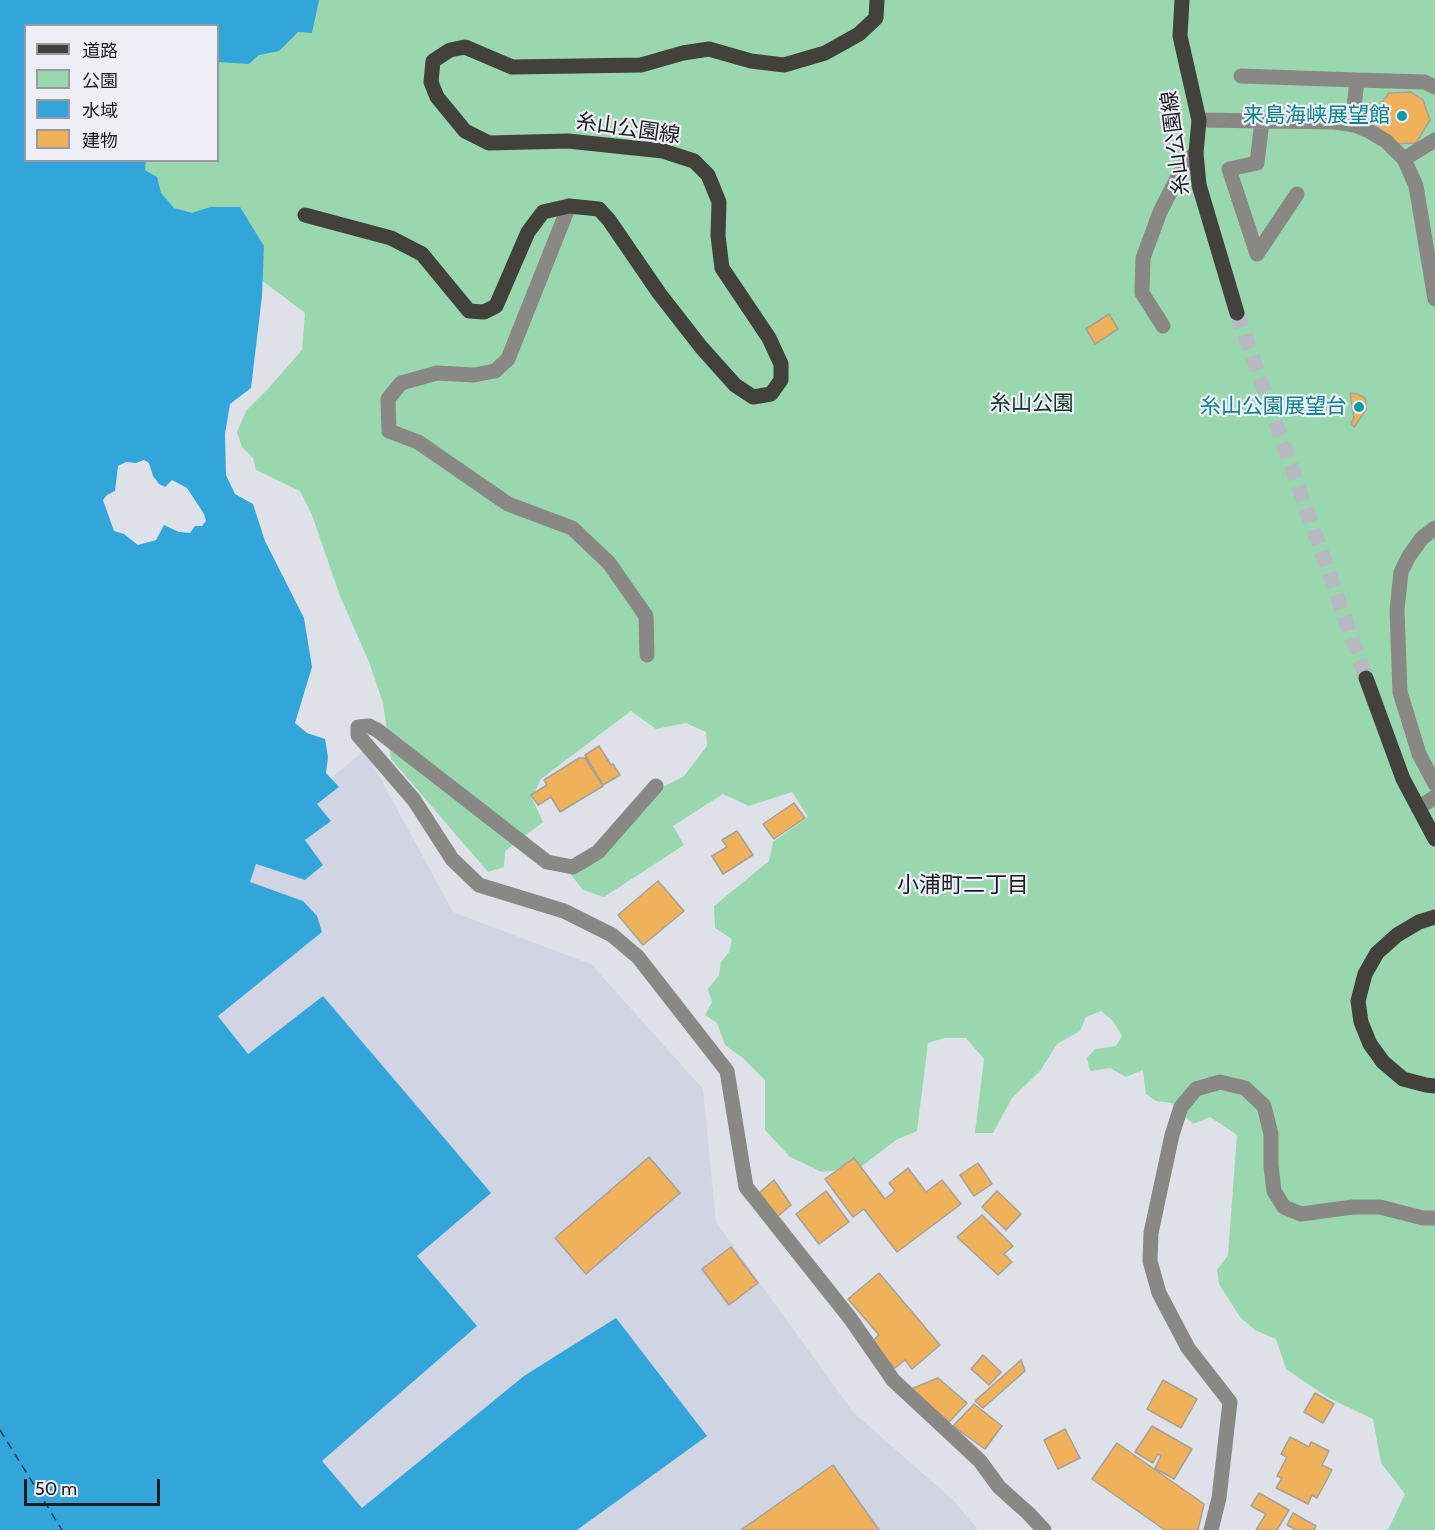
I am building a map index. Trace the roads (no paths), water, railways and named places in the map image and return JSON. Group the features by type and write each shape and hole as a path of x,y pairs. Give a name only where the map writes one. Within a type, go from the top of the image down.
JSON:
{"main road":[{"name":"糸山公園線","path":"305,215 391,238 422,254 469,311 484,312 496,306 528,232 543,212 569,206 598,209 609,220 659,293 701,347 735,385 753,397 771,394 781,380 781,364 769,338 722,268 718,236 718,202 708,175 694,161 663,152 568,141 489,143 465,131 437,98 431,82 433,61 450,50 465,47 512,67 641,65 683,53 709,49 751,61 784,65 825,53 859,34 876,18 877,0"},
{"name":"糸山公園線","path":"1182,0 1180,36 1198,120 1196,153 1199,185 1237,313"},
{"path":"1366,678 1403,779 1435,839"},
{"path":"1435,917 1419,922 1397,935 1377,953 1365,974 1358,1001 1361,1022 1370,1044 1383,1062 1403,1079 1435,1086"}],"street":[{"path":"1241,76 1424,82 1435,87"},
{"path":"1352,125 1357,80"},
{"path":"1198,120 1335,122 1370,131 1386,141 1404,159 1416,186 1435,299"},
{"path":"1262,121 1257,163 1228,169 1257,254 1297,194"},
{"path":"1404,159 1435,140"},
{"path":"1162,326 1142,293 1143,258 1160,212 1185,160 1196,153"},
{"path":"569,206 508,359 495,371 474,375 436,373 401,383 388,399 389,431 418,442 508,504 572,528 609,563 646,616 647,655"},
{"path":"1435,528 1422,538 1401,572 1397,610 1400,692 1419,754 1435,784"},
{"path":"656,786 598,852 573,867 547,862 377,730 369,726 358,727 358,735 414,800 452,859 480,885 564,911 612,934 638,957 727,1071 746,1187 850,1318 893,1380 980,1461 999,1487 1044,1530"},
{"path":"1418,808 1435,797"},
{"path":"1211,1530 1219,1498 1230,1402 1188,1348 1160,1293 1150,1261 1151,1233 1172,1135 1181,1107 1196,1089 1220,1082 1245,1088 1264,1106 1271,1134 1270,1166 1274,1191 1284,1207 1301,1214 1353,1207 1380,1207 1423,1218 1435,1218"}],"water":[{"path":"0,0 319,0 312,33 298,32 279,51 259,55 249,64 219,62 219,24 24,24 24,162 146,162 145,170 157,177 161,193 174,208 192,213 210,207 240,207 264,246 262,296 251,388 230,404 225,434 226,475 235,494 253,504 265,541 304,618 312,667 295,723 307,733 325,739 328,757 326,773 339,787 317,804 331,821 305,840 323,865 305,880 256,864 250,882 303,901 317,916 322,932 218,1016 248,1054 323,996 491,1193 417,1256 477,1326 322,1461 362,1508 524,1376 616,1318 707,1436 577,1530 0,1530","holes":["144,460 149,463 153,476 159,484 165,487 172,480 187,488 206,521 202,526 195,526 190,533 179,532 164,525 156,540 138,545 124,534 114,531 103,500 115,491 118,466 126,462 136,463"]}],"tunnel":[{"path":"1237,313 1366,678"}],"place":[{"name":"来島海峡展望館","path":"1402,116"},
{"name":"糸山公園展望台","path":"1359,407"}],"district":[{"name":"小浦町二丁目","path":"963,886"}],"park label":[{"name":"糸山公園","path":"1032,404"}]}
